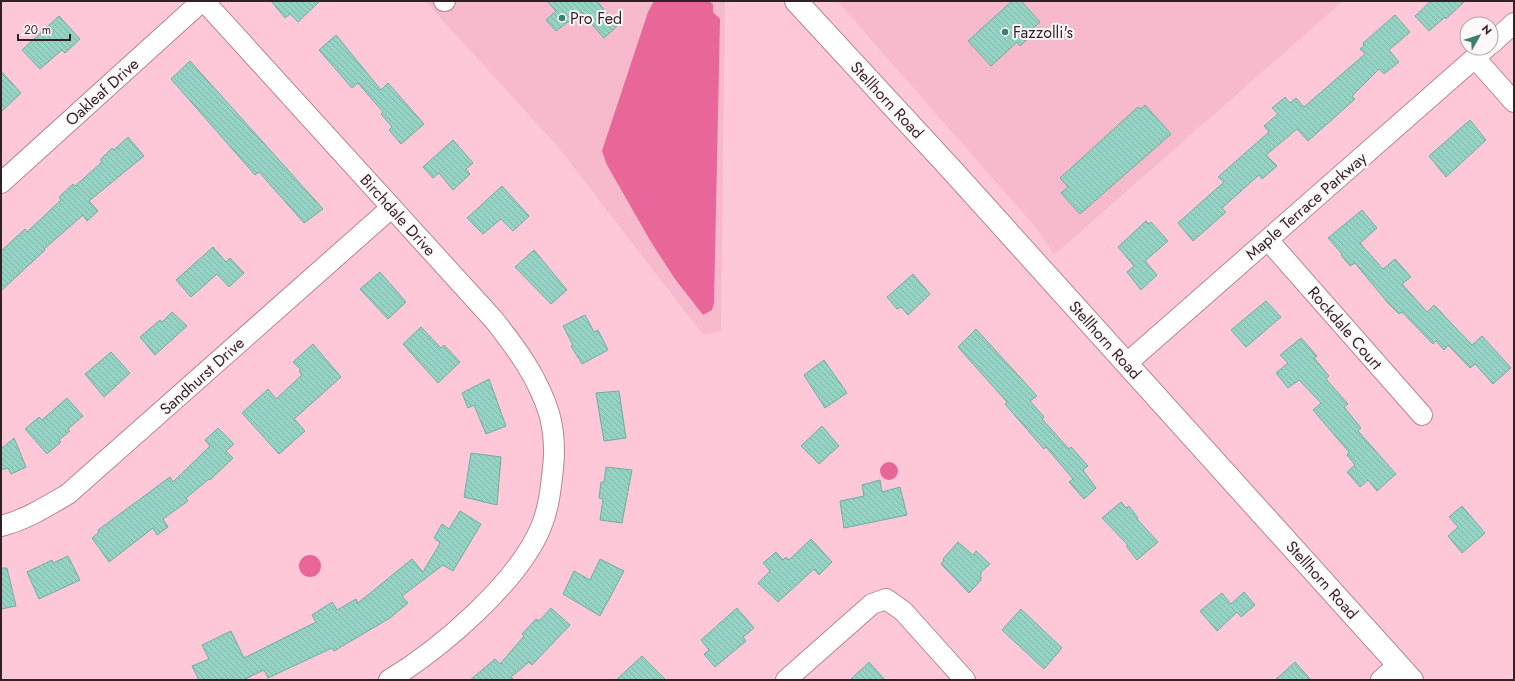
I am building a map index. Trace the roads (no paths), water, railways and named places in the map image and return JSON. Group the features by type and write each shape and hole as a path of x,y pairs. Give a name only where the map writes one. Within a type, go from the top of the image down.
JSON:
{"main road":[{"name":"Stellhorn Road","path":"796,1 951,169 1405,672"}],"street":[{"name":"Oakleaf Drive","path":"1,183 203,1"},
{"name":"Birchdale Drive","path":"203,1 494,320 516,348 537,382 550,414 555,450 551,491 541,527 517,567 498,590 459,628 409,668 389,680"},
{"path":"1499,37 1514,23"},
{"name":"Maple Terrace Parkway","path":"1126,364 1477,56"},
{"path":"1482,56 1514,102"},
{"name":"Sandhurst Drive","path":"1,526 12,524 68,494 391,208"},
{"name":"Rockdale Court","path":"1268,240 1422,415"},
{"path":"786,680 872,604 886,600 903,611 966,680"},
{"path":"1381,680 1405,672"}],"place":[{"name":"Pro Fed","path":"562,18"},
{"name":"Fazzolli's","path":"1005,32"}]}
